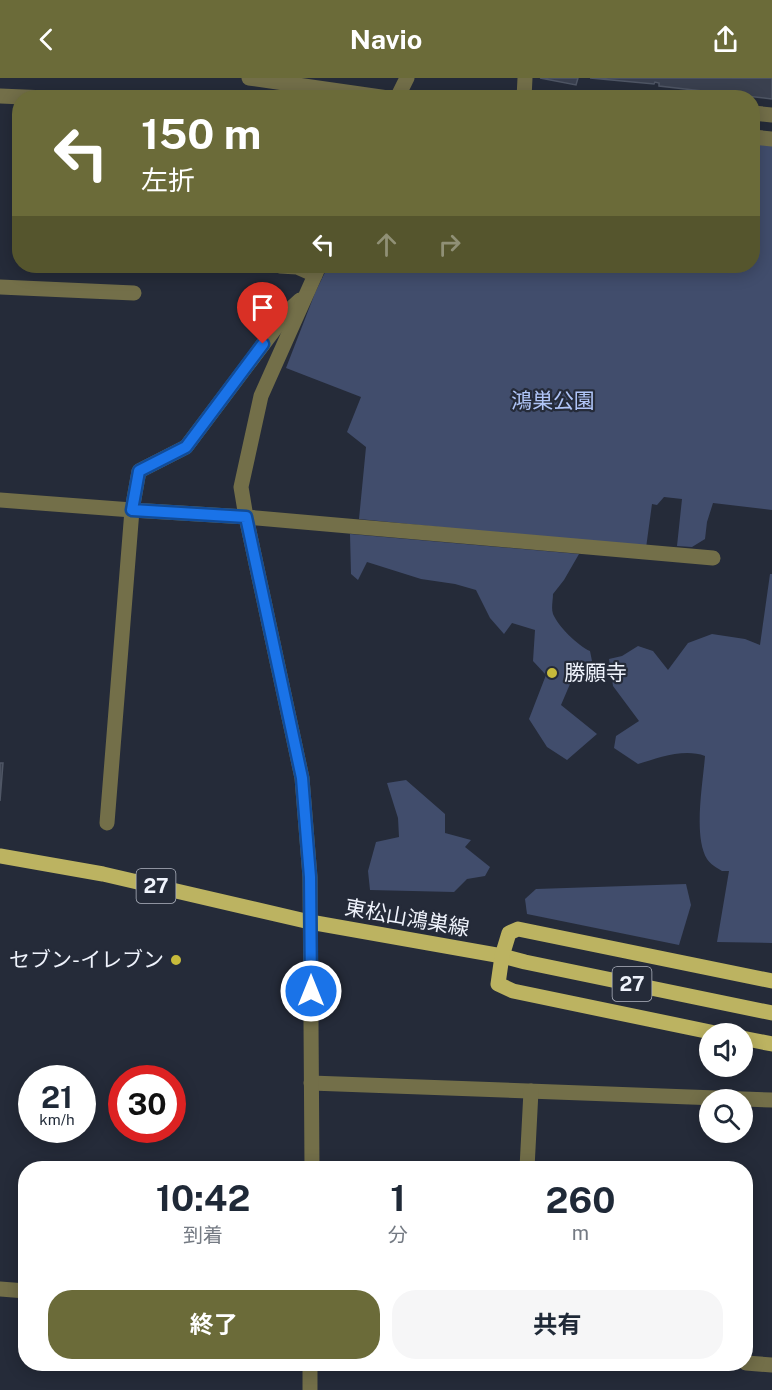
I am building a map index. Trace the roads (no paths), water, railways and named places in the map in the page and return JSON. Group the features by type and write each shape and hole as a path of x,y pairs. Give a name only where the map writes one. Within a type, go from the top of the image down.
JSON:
{"main road":[{"name":"東松山鴻巣線","path":"0,856 103,874 310,922 502,956 772,1013"},
{"path":"699,1030 513,991 498,984 502,956 509,933 518,929 772,981"},
{"path":"753,1040 772,1044"}],"street":[{"path":"249,78 332,90"},
{"path":"312,1161 310,877 302,778 241,487 261,396 316,273"},
{"path":"0,287 134,293"},
{"path":"107,823 132,510 139,471 186,447 289,310 307,294"},
{"path":"0,500 246,517 713,558"},
{"path":"311,1083 772,1100"},
{"path":"526,1161 531,1091"},
{"path":"0,1289 18,1290"},
{"path":"753,1364 772,1365"},
{"path":"310,1371 310,1390"}],"place":[{"name":"勝願寺","path":"552,673"},
{"name":"セブン-イレブン","path":"176,960"}],"park label":[{"name":"鴻巣公園","path":"553,401"}]}
